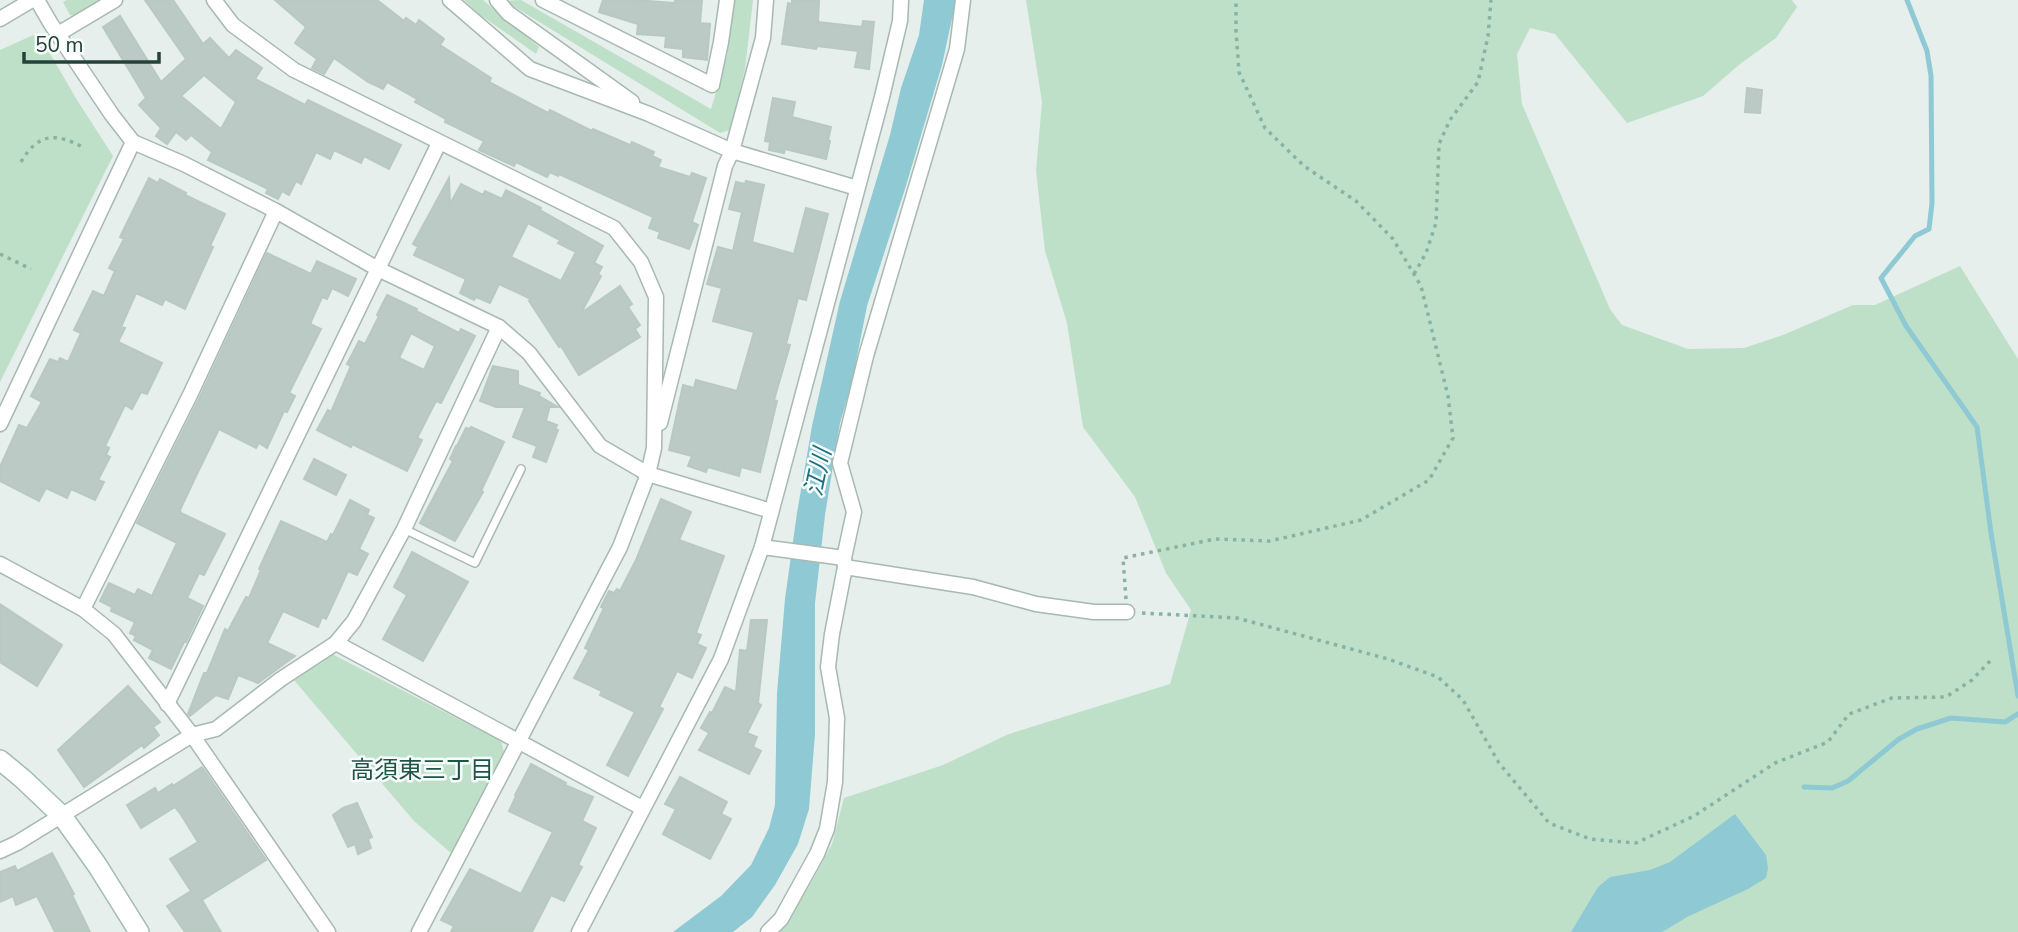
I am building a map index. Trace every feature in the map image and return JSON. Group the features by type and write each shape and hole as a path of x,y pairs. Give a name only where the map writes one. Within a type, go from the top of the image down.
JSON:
{"street":[{"path":"0,19 35,0 133,142 184,164 276,211 378,269 499,327 529,353 600,446 648,474 771,511"},
{"path":"55,29 115,0"},
{"path":"214,0 233,25 294,70 439,144 614,228 642,262 656,297 654,448"},
{"path":"450,0 530,69 649,114 732,152 857,187"},
{"path":"497,0 508,12 649,114"},
{"path":"543,0 712,85 727,0"},
{"path":"419,932 620,547 648,474 725,166 732,152 763,37 766,0"},
{"path":"579,932 721,659 762,547 882,97 901,21 901,0"},
{"path":"768,932 781,919 817,854 827,829 835,782 836,718 828,667 854,512 840,463 866,356 957,48 963,0"},
{"path":"0,424 133,142"},
{"path":"167,704 439,144"},
{"path":"83,610 190,395 276,211"},
{"path":"0,851 62,816 192,735 216,729 281,679 336,643 354,621 404,529 499,327"},
{"path":"762,547 973,587 1036,604 1094,612 1127,612"},
{"path":"0,564 83,610 114,634 192,735 328,932"},
{"path":"336,643 642,808"},
{"path":"0,761 62,816 139,932"}],"lane":[{"path":"404,529 475,563 521,469"}],"path":[{"path":"1236,0 1239,72 1265,128 1304,166 1356,201 1393,239 1421,286 1448,396 1453,438 1429,480 1361,520 1270,541 1215,539 1123,558 1127,612 1237,618 1388,659 1438,677 1464,700 1499,763 1549,823 1590,839 1636,843 1694,816 1775,763 1828,742 1849,715 1892,698 1946,697 1972,680 1990,661"},
{"path":"1414,274 1426,253 1436,223 1439,144 1450,120 1478,82 1488,36 1490,0"},
{"path":"21,162 29,149 40,140 66,138 84,148"},
{"path":"0,254 31,269"}],"green space":[{"path":"104,0 75,16 70,15 63,2"},
{"path":"464,0 483,0 539,47 536,54 479,14"},
{"path":"521,0 711,109 727,56 733,0 753,0 745,69 730,130 720,133 505,1"},
{"path":"1026,0 1792,0 1797,7 1776,38 1703,96 1627,123 1555,34 1530,28 1517,54 1522,104 1610,309 1622,325 1688,349 1744,348 1783,335 1853,305 1875,305 1960,266 2018,359 2018,932 780,932 832,844 844,798 943,765 1009,734 1170,684 1191,610 1166,573 1135,497 1083,427 1067,323 1045,251 1036,171 1042,102"},
{"path":"38,33 113,156 0,382 0,50"},
{"path":"332,654 501,741 504,752 451,853 414,821 293,679"}],"water":[{"name":"江川","path":"924,0 956,0 942,65 867,306 852,382 840,423 825,515 815,603 815,734 809,809 798,844 775,885 752,917 733,932 673,932 721,896 751,865 769,828 775,805 777,693 785,599 812,426 840,301 890,135 901,88 919,35"},
{"path":"1735,814 1766,855 1766,878 1662,932 1571,932 1598,887 1610,877 1650,870 1670,862"}],"building":[{"path":"145,0 173,0 203,44 210,38 228,57 236,50 262,68 255,79 305,105 308,100 401,145 389,169 364,156 361,163 334,150 330,159 316,152 301,184 296,181 289,195 282,191 278,199 266,193 268,189 208,160 212,152 191,135 186,140 176,132 167,144 156,136 161,128 139,105 146,98 103,27 120,16 161,82 186,59","holes":["204,75 236,102 221,129 181,96"]},
{"path":"275,0 377,0 404,21 406,18 416,25 419,20 444,39 440,45 491,78 489,82 548,113 550,110 592,131 593,129 630,145 632,142 654,152 652,156 661,160 658,167 690,177 692,173 706,178 692,222 698,225 689,249 658,238 660,232 649,228 653,217 559,174 558,176 550,172 547,177 516,162 514,166 479,150 484,141 445,122 446,119 415,102 417,99 387,82 383,89 368,82 334,58 324,74 312,68 317,59 295,43 306,27"},
{"path":"603,0 675,3 675,0 702,0 700,23 710,24 707,60 683,57 683,49 665,47 666,36 637,34 638,24 599,12"},
{"path":"792,0 819,1 818,22 862,27 863,21 874,22 869,69 855,67 858,51 782,44 788,3 792,4"},
{"path":"1747,88 1762,90 1760,113 1745,112"},
{"path":"773,98 795,102 792,117 831,127 826,159 785,149 784,153 769,150 770,142 765,141"},
{"path":"149,178 158,183 160,179 186,193 185,195 225,214 185,309 165,299 162,305 136,293 121,327 125,328 118,342 162,363 147,394 141,392 132,409 125,405 105,446 109,448 106,455 110,457 98,480 104,482 95,500 71,489 67,498 46,488 39,501 0,481 0,467 19,425 27,428 42,402 31,396 50,359 58,362 60,358 68,362 81,333 74,330 93,291 104,296 115,271 109,268 124,239 120,237"},
{"path":"449,178 450,204 461,184 483,195 485,191 502,199 506,190 603,246 594,263 602,267 598,274 601,276 581,313 620,286 632,304 628,307 640,325 635,329 640,337 579,375 529,301 531,299 499,284 490,303 476,297 474,300 460,293 466,279 414,255 418,247 413,244","holes":["528,223 560,240 558,243 576,252 561,281 511,257"]},
{"path":"746,181 764,185 752,242 794,254 806,208 828,214 806,300 798,298 786,344 790,345 774,400 777,401 760,472 741,467 739,476 708,467 706,472 688,466 692,456 669,450 683,385 694,388 696,380 737,391 754,332 713,321 722,288 707,284 718,247 733,251 742,212 729,209 736,182 745,184"},
{"path":"267,253 311,274 317,261 356,279 348,296 332,288 327,299 322,297 310,324 321,329 289,393 295,396 287,412 284,411 267,448 259,443 256,448 219,429 196,476 181,513 225,534 204,575 199,573 187,598 203,606 171,669 149,658 153,650 134,640 136,636 130,633 135,622 111,611 112,607 100,601 109,583 135,595 138,589 152,596 177,543 137,523"},
{"path":"387,295 459,333 461,329 475,336 441,403 436,401 417,438 422,440 407,471 317,430 328,410 331,412 351,366 347,364 359,341 365,344 379,316 377,315","holes":["411,333 435,346 424,370 399,358"]},
{"path":"493,366 518,371 518,385 540,393 539,396 558,407 543,407 549,409 546,421 557,425 555,429 558,430 546,462 533,457 537,446 513,437 525,407 496,407 480,401"},
{"path":"471,427 504,442 481,491 483,492 455,541 420,523 453,461 450,459 456,446 466,428"},
{"path":"314,459 346,475 336,495 304,479"},
{"path":"661,499 691,512 679,540 724,556 696,633 701,635 697,644 706,648 692,678 677,671 659,707 663,709 628,776 607,765 635,712 600,695 602,691 574,678 589,650 585,648 604,608 601,607 609,591 620,591"},
{"path":"350,500 369,510 367,515 374,518 359,549 368,554 357,575 348,571 326,619 322,617 318,627 283,611 267,643 295,656 258,683 238,675 228,699 216,695 190,716 188,714 204,673 207,673 225,629 228,631 246,597 249,598 281,521 327,542"},
{"path":"412,552 468,582 423,661 383,639 407,595 394,587"},
{"path":"0,604 62,645 37,686 0,662"},
{"path":"751,620 767,620 758,703 761,705 747,733 757,737 753,747 761,751 749,774 699,750 709,733 701,728 725,687 736,692 740,650 747,651"},
{"path":"128,686 160,722 153,727 159,735 144,748 142,745 84,787 58,750"},
{"path":"531,764 566,783 565,785 593,797 582,821 596,828 578,865 582,867 564,901 551,895 532,932 451,932 454,926 441,920 470,869 521,894 553,832 509,811"},
{"path":"202,767 266,860 202,900 221,932 185,932 167,906 191,891 170,859 198,842 180,813 175,807 141,828 127,805 155,788 158,793 172,784 173,786"},
{"path":"680,777 727,802 721,814 731,819 710,859 663,834 676,809 665,804"},
{"path":"357,803 372,837 368,839 371,848 358,854 355,844 348,847 333,815"},
{"path":"52,853 90,932 55,932 37,896 16,905 13,896 0,902 0,872 15,866 17,871"}],"waterway":[{"path":"1907,0 1927,51 1931,76 1932,203 1929,229 1915,236 1881,278 1906,326 1977,427 1991,533 2018,696"},
{"path":"1804,787 1832,788 1848,781 1899,739 1917,729 1951,718 2005,722 2018,714"}],"district":[{"name":"高須東三丁目","path":"422,770"}]}
